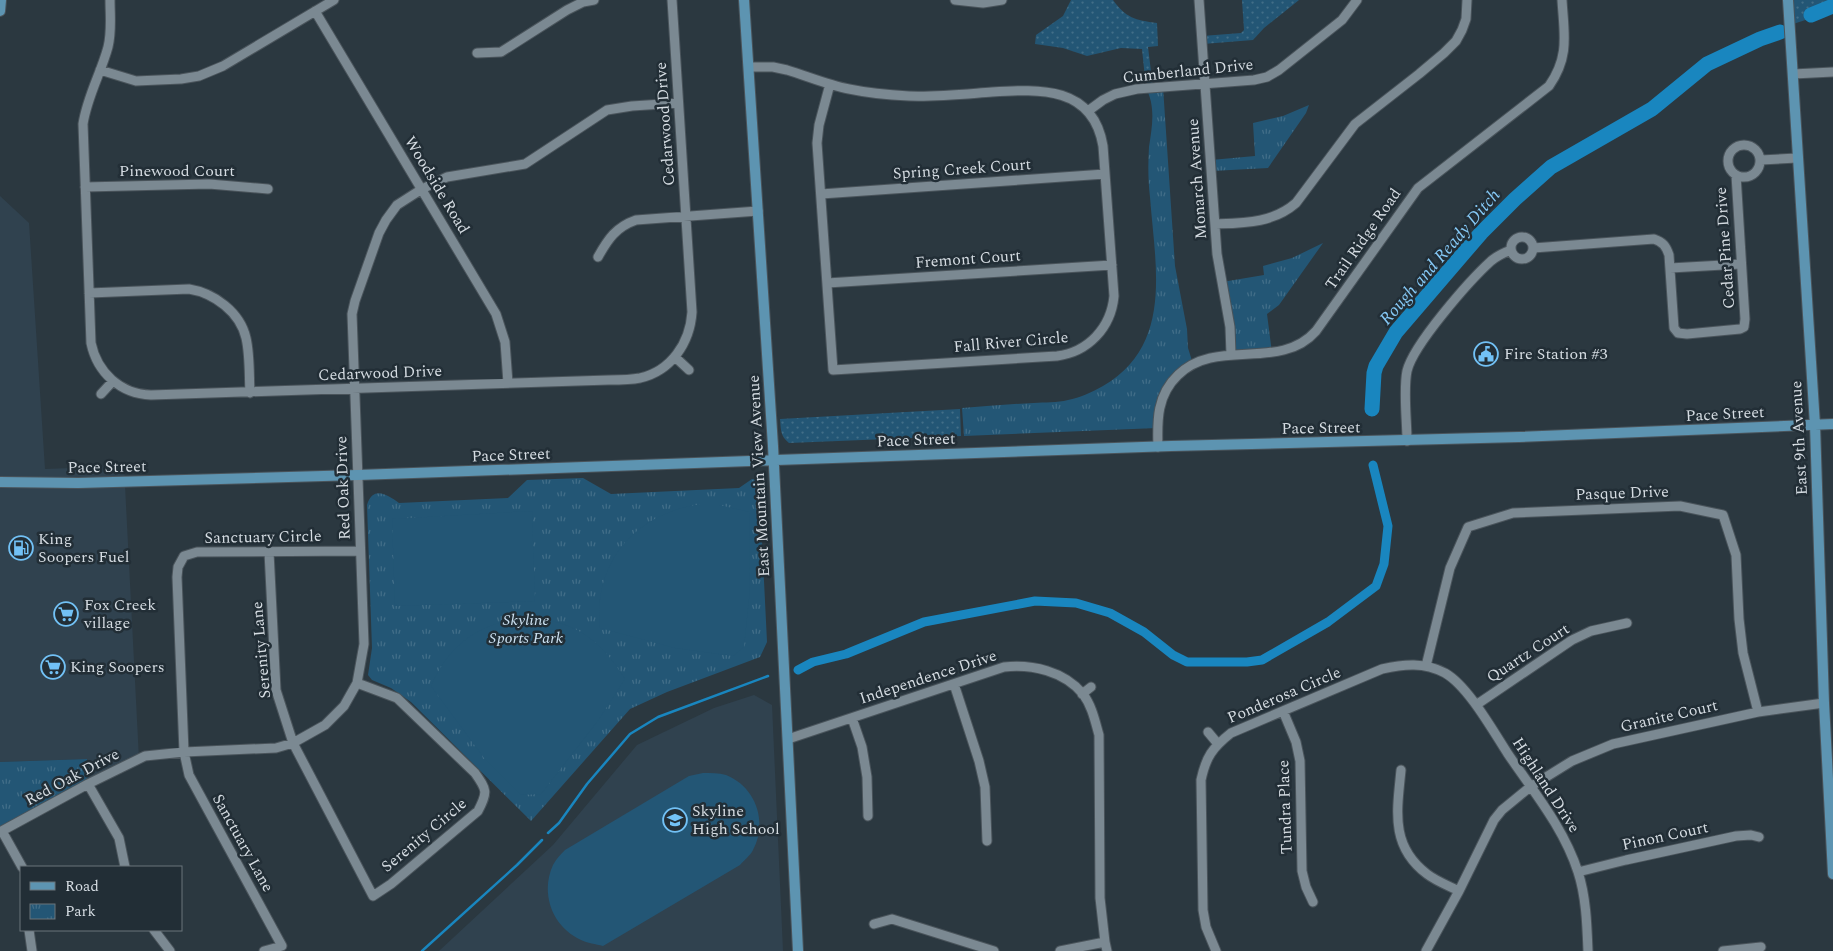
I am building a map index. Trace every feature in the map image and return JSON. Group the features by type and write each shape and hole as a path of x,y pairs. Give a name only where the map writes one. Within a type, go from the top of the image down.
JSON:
{"main road":[{"path":"0,11 1,0"},
{"name":"East Mountain View Avenue","path":"744,0 774,460 798,951"},
{"name":"East 9th Avenue","path":"1788,0 1814,425 1824,703 1833,874"},
{"name":"Pace Street","path":"0,482 78,483 358,475 1158,446 1408,441 1833,424"}],"street":[{"name":"Cedarwood Drive","path":"110,0 110,39 84,119 92,348 99,364 113,381 128,390 147,395 355,390 637,378 654,373 675,357 686,339 692,322 672,0"},
{"path":"100,70 136,81 181,80 199,76 223,66 334,0"},
{"path":"477,53 501,52 567,10 583,2 594,0"},
{"path":"955,0 983,3 1002,0"},
{"name":"Monarch Avenue","path":"1199,0 1217,254 1230,327 1231,354"},
{"name":"Cumberland Drive","path":"1088,112 1104,100 1122,92 1149,88 1254,80 1273,74 1342,20 1357,0"},
{"path":"1216,224 1264,220 1279,215 1292,206 1301,197 1354,124 1419,74 1456,41 1466,19 1467,0"},
{"name":"Trail Ridge Road","path":"1158,446 1158,414 1161,402 1170,384 1182,371 1198,361 1213,356 1280,351 1297,346 1306,340 1316,331 1418,188 1548,86 1558,72 1563,56 1562,0"},
{"name":"Woodside Road","path":"316,11 496,314 504,342 508,383"},
{"name":"Fall River Circle","path":"748,68 778,68 852,90 909,96 1042,90 1072,99 1088,112 1096,123 1102,137 1114,296 1111,312 1099,333 1083,347 1072,353 1057,356 833,370 818,133 830,84"},
{"path":"1793,74 1833,72"},
{"name":"Red Oak Drive","path":"1,831 145,756 184,752 276,748 293,743 325,726 344,706 357,682 364,644 352,318 355,301 379,233 386,220 397,205 447,176 525,164 607,110 632,106 678,103"},
{"name":"Cedar Pine Drive","path":"1740,146 1750,146 1758,153 1761,160 1759,168 1752,176 1741,177 1732,172 1728,162 1731,152 1740,146"},
{"path":"1761,160 1797,158"},
{"name":"Spring Creek Court","path":"821,194 1106,174"},
{"name":"Cedar Pine Drive","path":"1534,248 1654,239 1666,247 1670,268 1674,328 1678,333 1740,330 1744,327 1745,319 1736,175"},
{"name":"Pinewood Court","path":"85,187 209,184 268,189"},
{"path":"598,257 610,236 627,224 640,220 758,211"},
{"name":"Cedar Pine Drive","path":"1521,237 1531,241 1534,248 1528,258 1521,260 1514,256 1511,250 1512,242 1521,237"},
{"name":"Cedar Pine Drive","path":"1408,441 1406,374 1416,351 1490,262 1500,254 1511,250"},
{"path":"1670,268 1741,264"},
{"name":"Fremont Court","path":"827,283 1112,265"},
{"path":"89,293 189,289 205,293 219,301 232,313 244,332 248,351 250,393"},
{"path":"675,357 689,370"},
{"path":"101,394 113,381"},
{"name":"Pasque Drive","path":"1426,666 1450,568 1468,527 1513,513 1688,506 1723,515 1733,542 1736,554 1739,618 1743,653 1758,712"},
{"name":"Sanctuary Circle","path":"184,752 177,577 178,567 184,556 197,552 360,551"},
{"name":"Serenity Lane","path":"269,552 276,690 293,743"},
{"name":"Quartz Court","path":"1476,705 1572,640 1591,632 1627,623"},
{"name":"Ponderosa Circle","path":"1216,951 1206,927 1203,910 1201,780 1210,753 1231,734 1382,669 1401,665 1426,666"},
{"name":"Independence Drive","path":"788,739 1004,667 1032,666 1050,671 1058,676 1082,694 1094,717 1098,735 1100,898 1106,946"},
{"name":"Highland Drive","path":"1426,666 1447,674 1476,705 1559,831 1578,872 1587,926 1588,951"},
{"name":"Serenity Circle","path":"293,743 373,896 398,878 478,811 484,799 485,787 475,773 396,698 357,682"},
{"path":"954,684 985,788 987,841"},
{"path":"1082,694 1091,687"},
{"name":"Granite Court","path":"1530,787 1572,761 1613,744 1758,712 1824,703"},
{"name":"Tundra Place","path":"1283,711 1296,742 1300,761 1302,871 1306,887 1313,902"},
{"path":"852,718 862,747 867,777 868,816"},
{"path":"1208,732 1218,744"},
{"name":"Sanctuary Lane","path":"184,752 189,775 282,946 264,951"},
{"path":"1401,770 1397,815 1399,832 1406,849 1416,864 1428,875 1459,891"},
{"path":"88,784 119,838 125,866"},
{"path":"1426,951 1459,891 1494,820 1502,810 1530,787"},
{"path":"1,831 21,866"},
{"name":"Pinon Court","path":"1578,872 1736,836 1750,835 1759,837"},
{"path":"874,924 892,919 994,951"},
{"path":"29,931 32,951"},
{"path":"155,931 170,951"},
{"path":"1060,951 1106,946"},
{"path":"1723,951 1761,947"}],"shaded area":[{"name":"Fox Creek village","path":"0,196 29,223 45,469 124,466 139,759 88,784 87,759 0,762"},
{"name":"Skyline High School","path":"754,695 772,705 783,951 439,951 553,845 637,745 714,708"}],"green space":[{"path":"1071,0 1113,0 1122,11 1132,17 1157,23 1158,46 1148,47 1153,88 1146,88 1142,49 1121,48 1087,56 1063,48 1035,44 1036,35 1063,16"},
{"path":"1242,0 1299,0 1264,28 1253,40 1203,44 1202,36 1241,33 1244,30"},
{"path":"1788,0 1833,0 1833,11 1790,25"},
{"path":"1163,87 1175,266 1187,329 1188,348 1193,364 1170,384 1157,428 964,436 962,408 1055,402 1077,398 1103,386 1126,369 1141,349 1150,326 1155,302 1156,276 1148,172 1152,110 1146,88"},
{"path":"1309,105 1306,113 1268,168 1212,171 1211,160 1255,156 1253,123 1283,116"},
{"path":"1323,243 1279,305 1267,314 1272,353 1231,354 1222,282 1264,275 1263,266 1292,258"},
{"path":"960,409 961,436 789,443 782,435 780,419"},
{"name":"Skyline Sports Park","path":"583,478 611,494 739,488 752,479 759,480 767,642 760,657 667,692 630,709 531,821 411,702 391,688 372,680 368,675 372,648 367,505 373,495 377,493 386,495 399,503 508,498 527,480"},
{"path":"695,505 719,505 750,512 749,599 744,647 733,656 675,648 600,628 600,605 603,583 611,564 622,547 636,532 653,520 673,511"},
{"path":"532,511 535,601 395,606 392,519"},
{"path":"521,618 555,622 569,626 582,633 605,652 625,679 597,722 541,794 521,795 484,758 431,686 446,659 466,639 491,626"},
{"path":"87,759 88,784 0,832 0,762"},
{"path":"703,773 726,775 745,788 752,797 759,817 759,828 757,839 750,854 740,865 603,946 583,941 571,934 556,918 548,898 549,876 553,865 559,857 565,850 689,776"}],"waterway":[{"name":"Rough and Ready Ditch","path":"1811,15 1833,6"},
{"name":"Rough and Ready Ditch","path":"1372,409 1376,366 1396,332 1481,233 1515,199 1551,167 1652,109 1707,64 1760,39 1780,32"},
{"name":"Rough and Ready Ditch","path":"798,670 813,662 846,654 924,622 1035,601 1076,603 1110,613 1144,632 1173,655 1187,662 1247,662 1262,660 1328,622 1376,586 1384,564 1388,526 1373,465"},
{"name":"Rough and Ready Ditch","path":"548,833 559,823 587,784 630,734 658,717 768,676"},
{"name":"Rough and Ready Ditch","path":"422,951 542,840"}],"place":[{"name":"Fire Station #3","path":"1486,354"},
{"name":"King Soopers Fuel","path":"21,548"},
{"name":"Fox Creek village","path":"66,614"},
{"name":"King Soopers","path":"53,667"},
{"name":"Skyline High School","path":"675,820"}]}
